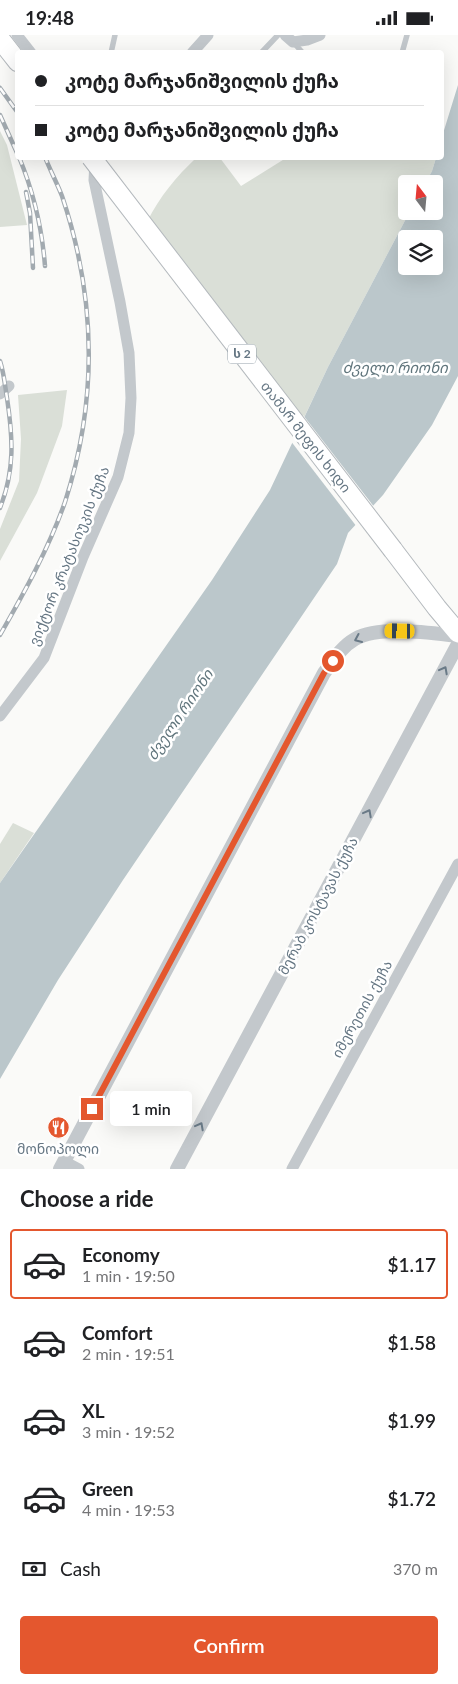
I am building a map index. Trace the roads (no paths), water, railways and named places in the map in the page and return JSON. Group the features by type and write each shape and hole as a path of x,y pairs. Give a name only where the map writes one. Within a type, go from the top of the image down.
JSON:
{"highway":[{"path":"0,39 15,58"},
{"name":"თამარ მეფის ხიდი","path":"93,160 437,608"},
{"name":"ს 2","path":"437,608 458,635"}],"street":[{"path":"18,35 29,50"},
{"path":"195,50 208,35"},
{"path":"289,38 307,41 320,35"},
{"name":"ვიქტორ კრატასიუკის ქუჩა","path":"0,716 44,658 83,557 118,477 129,433 131,398 129,353 94,180 96,160"},
{"path":"428,633 435,626 437,608"},
{"path":"79,1169 62,1165 324,673 342,649 356,638 380,631 458,635"},
{"name":"მერაბ კოსტავას ქუჩა","path":"177,1169 458,643"},
{"name":"იმერეთის ქუჩა","path":"292,1169 458,864"}],"lane":[{"path":"112,50 115,35"},
{"path":"264,50 278,35"},
{"path":"403,50 406,35"},
{"path":"289,38 300,50"}],"water":[{"name":"ძველი რიონი","path":"458,85 458,376 432,425 383,495 348,533 337,564 123,880 58,980 0,1079 0,883 212,580 270,490 328,367 398,234 398,275 443,275 443,230 400,230 405,220 443,220 443,175 430,175 435,160 444,160 444,130"}],"railway":[{"path":"0,88 15,109"},
{"path":"0,115 15,148"},
{"path":"20,160 36,211 42,238 45,266"},
{"path":"0,635 27,587 59,519 76,464 88,387 87,310 81,272 62,196 46,160"},
{"path":"26,192 30,213 33,268"},
{"path":"0,361 11,427 10,467 5,494 0,508"}],"place":[{"name":"მონოპოლი","path":"58,1127"}]}
